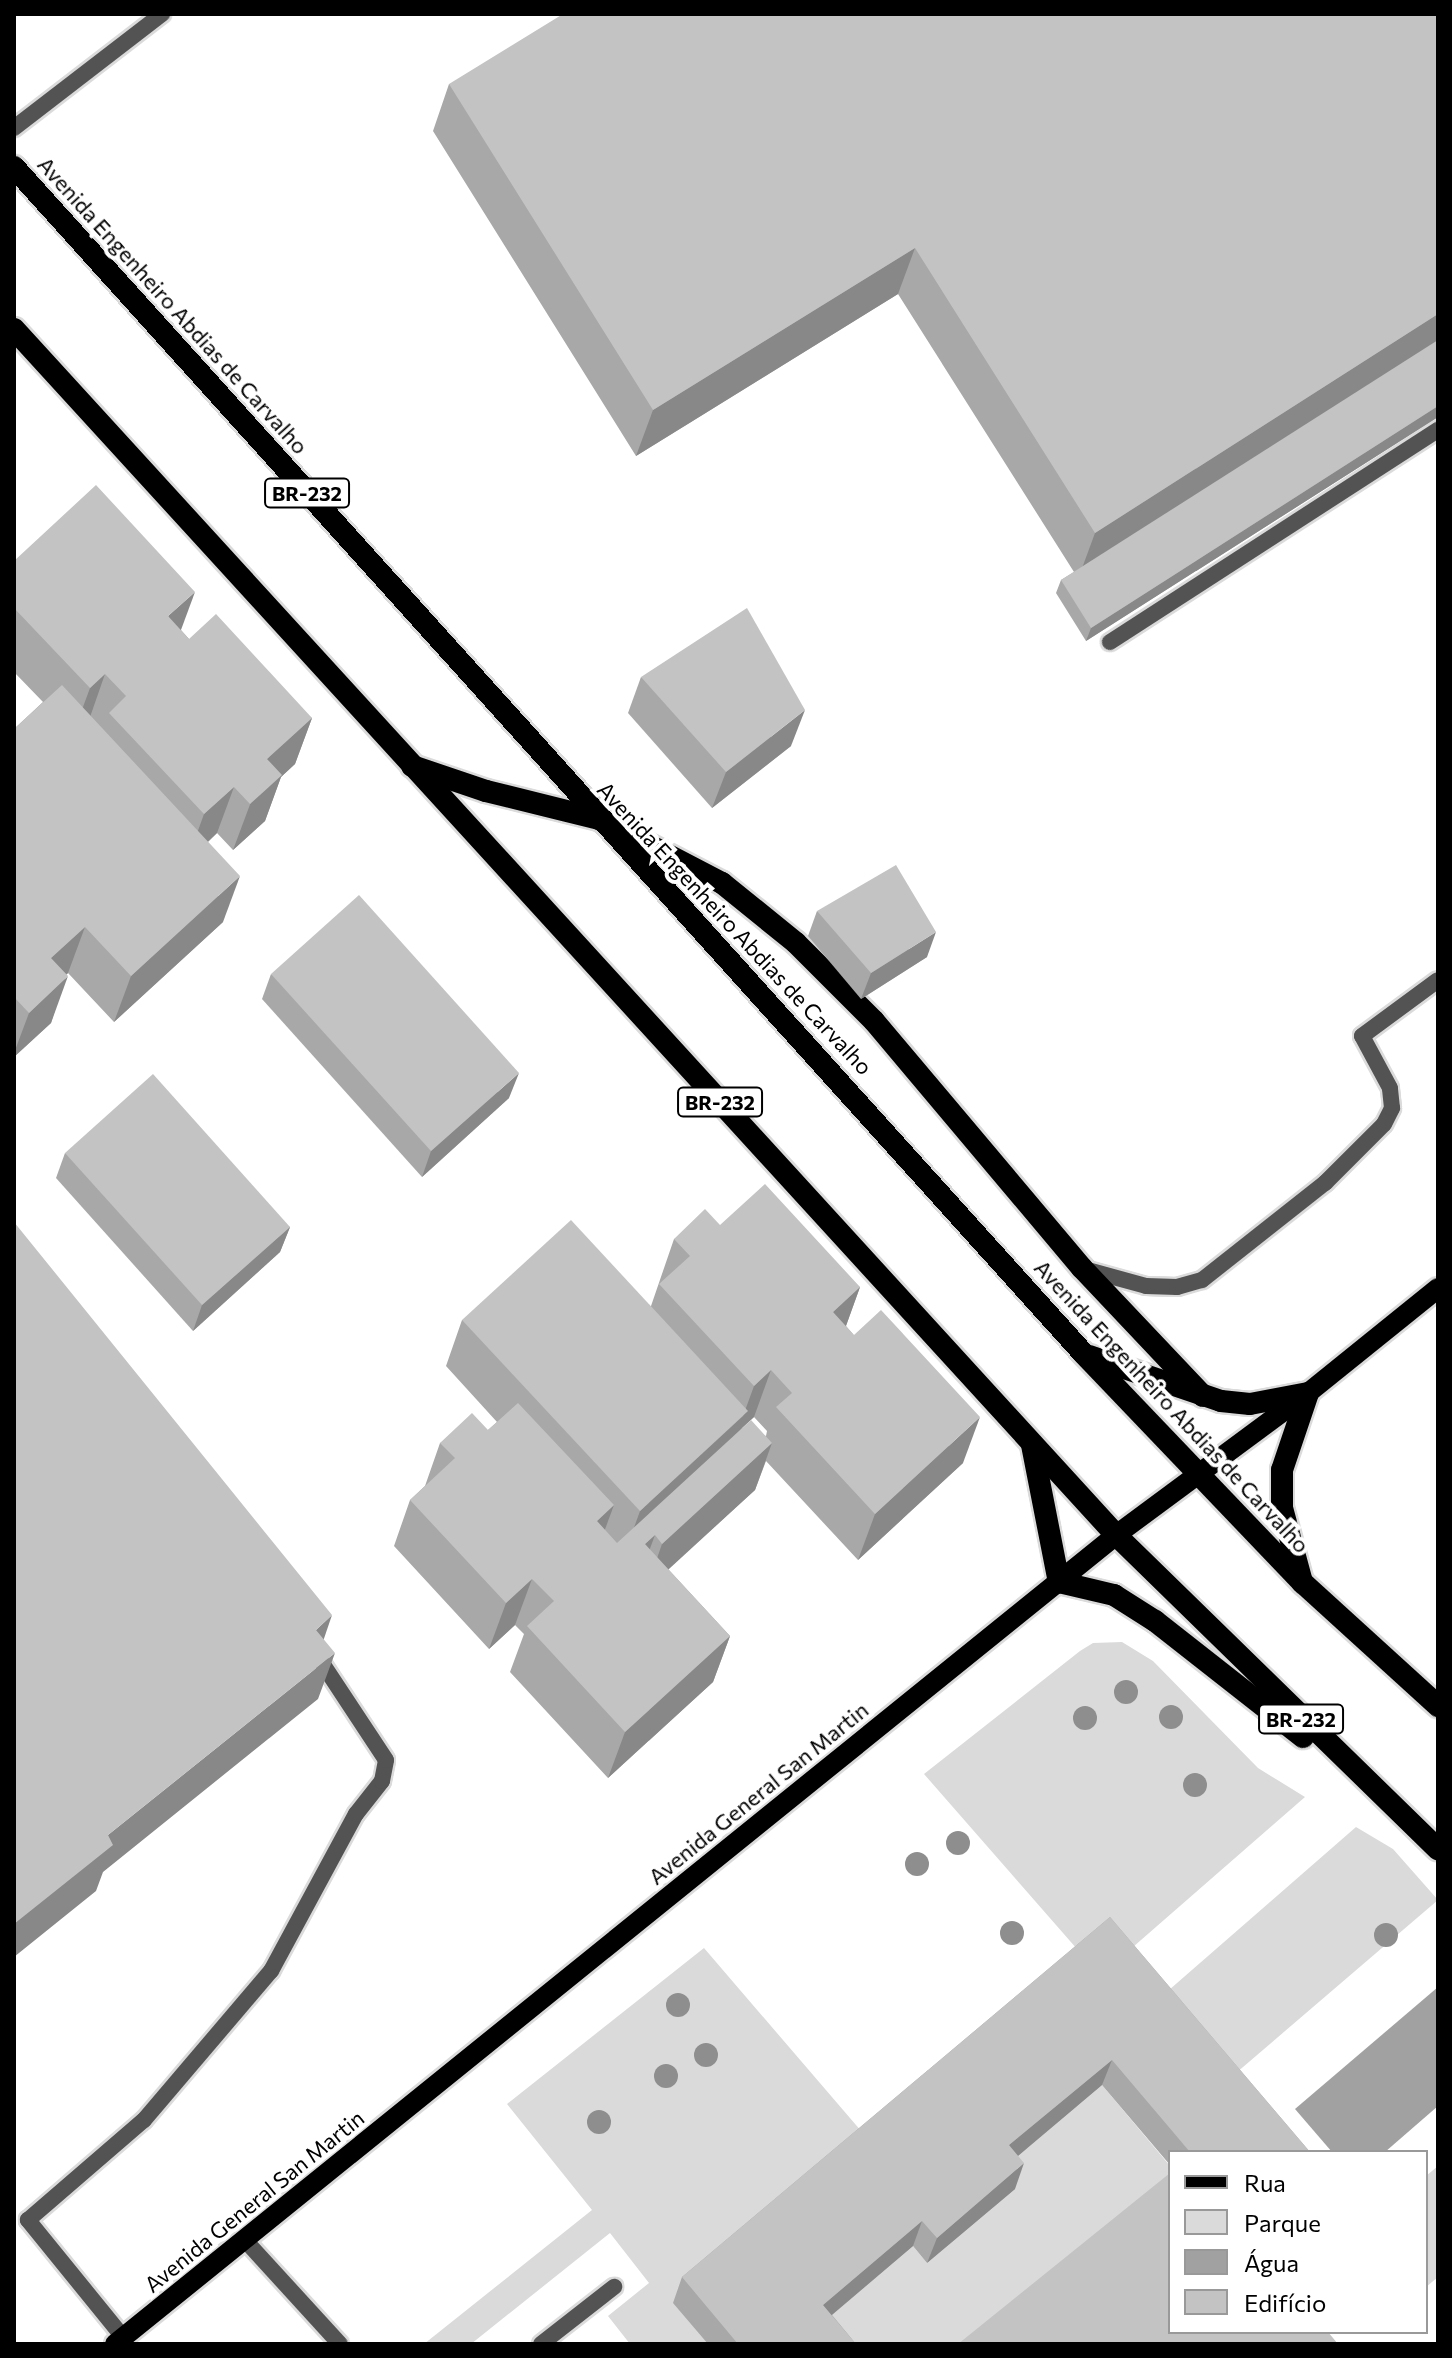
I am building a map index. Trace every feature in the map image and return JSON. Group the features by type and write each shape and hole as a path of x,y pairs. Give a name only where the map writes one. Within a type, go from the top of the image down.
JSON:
{"highway":[{"name":"Avenida Engenheiro Abdias de Carvalho","path":"14,167 1084,1354 1303,1583 1438,1706"},
{"name":"BR-232","path":"18,341 1116,1535 1225,1645 1438,1849"},
{"path":"407,764 486,791 599,819 722,883 796,943 874,1021 1082,1268 1203,1396"},
{"path":"1084,1354 1203,1396 1250,1404 1308,1393 1282,1470 1282,1508 1303,1583"},
{"path":"1031,1442 1059,1582 1114,1595 1155,1621 1376,1792 1438,1833"},
{"path":"1155,1621 1225,1645"}],"main road":[{"name":"Avenida General San Martin","path":"119,2341 1116,1535 1308,1393 1438,1288"}],"lane":[{"path":"14,128 162,14"},
{"path":"1110,642 1438,430"},
{"path":"1082,1268 1146,1286 1177,1287 1202,1280 1325,1183 1384,1124 1392,1108 1385,1077 1362,1036 1438,980"},
{"path":"119,2341 28,2220 144,2120 271,1971 356,1814 382,1781 386,1760 334,1688 312,1646"},
{"path":"244,2239 340,2344"},
{"path":"541,2344 614,2287"}],"green space":[{"path":"1122,1642 1153,1661 1258,1768 1305,1797 1133,1947 1169,1990 1356,1827 1393,1849 1438,1900 1222,2085 1084,1957 924,1774 1080,1651 1093,1643"},
{"path":"704,1948 868,2139 708,2344 630,2344 608,2316 649,2283 610,2233 471,2344 424,2344 592,2210 507,2104"},
{"path":"1102,2085 1168,2164 1168,2207 998,2344 825,2344 814,2330 913,2246 927,2263 1015,2188 1000,2171"},
{"path":"1438,2166 1438,2277 1428,2285 1428,2174"}],"water":[{"path":"1438,1987 1438,2106 1387,2150 1330,2150 1295,2109"}],"building":[{"path":"563,14 1438,14 1438,314 1095,533 915,248 653,410 449,84"},
{"path":"1438,340 1438,406 1091,628 1061,580"},
{"path":"96,485 195,592 168,616 189,639 216,614 312,718 267,759 282,775 250,804 234,787 204,814 109,713 126,696 105,674 90,688 14,608 14,561"},
{"path":"747,608 805,710 726,772 641,677"},
{"path":"62,685 240,876 131,976 85,927 51,958 68,976 29,1013 14,997 14,729"},
{"path":"896,865 936,932 871,973 817,911"},
{"path":"359,895 519,1073 431,1151 271,974"},
{"path":"153,1074 290,1227 202,1305 65,1153"},
{"path":"765,1184 860,1287 833,1312 854,1335 881,1310 980,1417 875,1514 776,1407 792,1393 771,1370 754,1386 659,1284 690,1256 674,1239 705,1209 720,1225"},
{"path":"571,1220 748,1411 640,1511 462,1320"},
{"path":"14,1222 332,1615 316,1630 335,1653 108,1835 113,1845 14,1924"},
{"path":"518,1403 614,1505 597,1521 617,1543 751,1420 772,1443 662,1544 655,1535 645,1544 730,1636 625,1732 527,1626 554,1601 532,1579 506,1603 410,1500 455,1458 440,1443 472,1413 488,1430"},
{"path":"1110,1917 1308,2150 1188,2150 1112,2060 1009,2145 1024,2163 937,2238 922,2221 823,2305 856,2344 738,2344 682,2277"},
{"path":"1168,2175 1168,2334 1330,2334 1338,2344 958,2344"}]}
